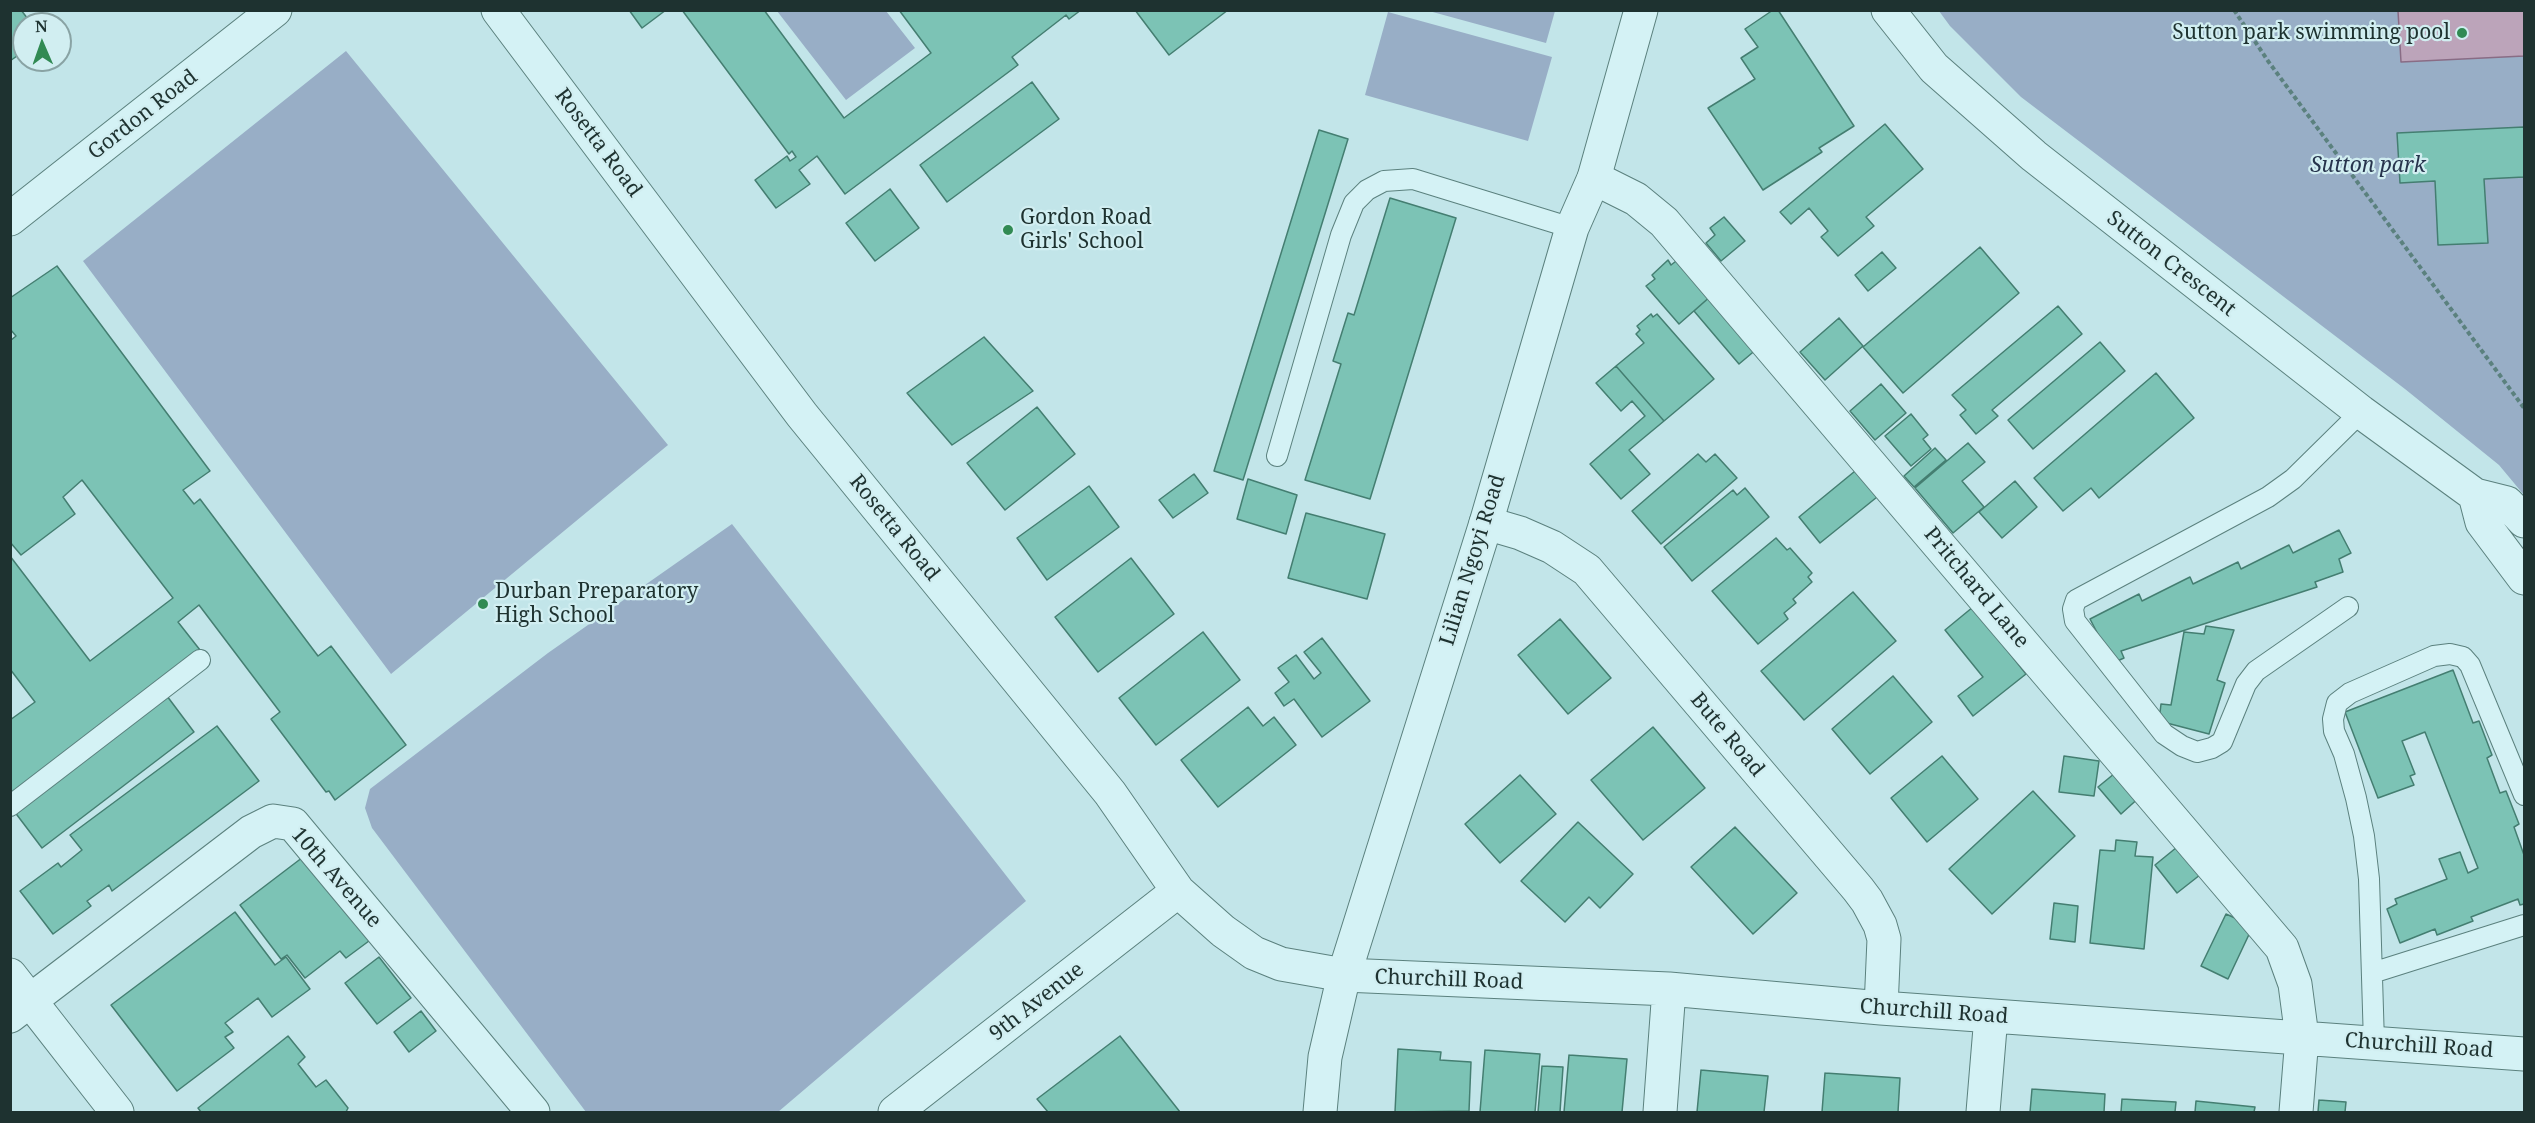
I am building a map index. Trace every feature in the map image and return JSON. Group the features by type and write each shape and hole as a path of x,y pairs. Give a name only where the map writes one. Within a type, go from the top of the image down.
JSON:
{"street":[{"name":"Gordon Road","path":"10,219 275,10"},
{"name":"Rosetta Road","path":"498,10 802,415 1110,793 1178,891 1224,931 1254,953 1281,964 1344,975"},
{"name":"Lilian Ngoyi Road","path":"1320,1113 1325,1057 1344,975 1486,523 1572,228 1594,178 1641,10"},
{"name":"Sutton Crescent","path":"1887,10 1934,68 2034,156 2361,412 2475,495 2507,503 2524,521"},
{"name":"Pritchard Lane","path":"1594,178 1636,199 1664,222 2283,948 2295,984 2302,1038 2296,1113"},
{"path":"2475,495 2482,522 2524,578"},
{"name":"Bute Road","path":"1486,523 1520,533 1552,548 1587,570 1858,889 1880,925 1884,939 1881,1008"},
{"name":"10th Avenue","path":"20,1009 251,832 273,821 293,824 533,1113"},
{"name":"9th Avenue","path":"895,1113 1178,891"},
{"path":"10,975 20,1009 117,1113"},
{"name":"Churchill Road","path":"1344,975 1669,989 1881,1008 2524,1054"},
{"path":"1660,1113 1669,989"},
{"path":"1983,1113 1991,1016"}],"lane":[{"path":"1277,456 1341,235 1354,203 1367,190 1383,181 1413,179 1572,228"},
{"path":"2348,608 2256,671 2246,684 2222,742 2212,748 2197,752 2182,746 2164,734 2075,621 2073,609 2076,600 2268,497 2293,479 2361,412"},
{"path":"2374,1043 2369,879 2364,836 2344,754 2334,731 2333,719 2337,704 2350,693 2434,656 2450,654 2463,657 2470,665 2524,795"},
{"path":"10,806 200,660"},
{"path":"2373,973 2524,925"}],"path":[{"path":"2234,10 2275,71 2524,408"}],"green space":[{"path":"1555,10 1546,43 1429,11"},
{"path":"777,11 886,11 915,48 846,100"},
{"name":"Sutton park","path":"1939,11 2524,11 2524,495 2499,465 2405,389 2021,97 1950,26"},
{"path":"1388,12 1552,57 1528,141 1365,95"},
{"path":"346,51 668,445 391,674 83,261"},
{"path":"732,524 1026,901 778,1112 586,1112 372,828 365,808 370,789 548,653"}],"shaded area":[{"name":"Sutton park swimming pool","path":"2398,11 2524,11 2524,56 2401,62"}],"building":[{"path":"10,10 21,10 23,12 12,12 12,60 10,61"},
{"path":"629,10 666,10 642,28"},
{"path":"682,10 764,10 844,118 931,53 899,10 1081,10 1069,19 1066,15 1012,57 1018,65 845,194 817,156 799,170 810,184 776,208 755,180 787,156 790,161 796,157 792,151 789,154"},
{"path":"1135,10 1228,10 1169,55"},
{"path":"1773,10 1778,10 1854,126 1819,148 1822,152 1763,190 1708,108 1755,79 1741,58 1758,47 1745,29"},
{"path":"1032,82 1059,119 947,202 920,165"},
{"path":"1885,124 1923,169 1866,217 1874,226 1838,256 1821,237 1828,231 1809,208 1791,224 1780,212"},
{"path":"2524,127 2524,177 2484,179 2488,243 2438,245 2435,181 2400,183 2397,133"},
{"path":"1319,130 1348,139 1243,480 1214,471"},
{"path":"890,189 919,228 875,261 846,223"},
{"path":"1390,198 1456,218 1370,499 1305,480 1341,364 1333,361 1348,313 1354,315"},
{"path":"1724,217 1745,241 1721,261 1706,243 1715,235 1710,228"},
{"path":"1980,247 2019,293 1903,393 1863,347"},
{"path":"1882,252 1896,268 1868,291 1855,275"},
{"path":"1680,258 1712,295 1679,324 1646,286 1655,279 1652,275 1668,260 1671,265"},
{"path":"57,266 210,471 183,490 194,504 200,499 318,656 331,646 406,745 335,800 329,791 326,792 271,719 280,712 199,605 178,622 200,650 10,796 10,720 35,702 10,669 10,556 90,661 173,598 82,480 63,497 75,514 21,555 10,542 10,341 16,336 10,329 10,298"},
{"path":"1712,295 1758,348 1739,364 1694,311"},
{"path":"2058,306 2082,334 1992,410 1998,416 1976,434 1960,415 1966,410 1952,395"},
{"path":"1651,314 1653,317 1657,314 1714,379 1664,421 1616,366 1644,343 1636,334 1640,330 1637,326"},
{"path":"1839,318 1863,346 1825,380 1800,352"},
{"path":"984,337 1033,391 952,445 907,393"},
{"path":"2100,342 2125,371 2033,449 2008,420"},
{"path":"1616,366 1664,421 1629,450 1650,474 1621,499 1590,464 1645,416 1632,401 1621,411 1596,383"},
{"path":"2156,373 2194,418 2099,498 2091,488 2063,511 2034,478"},
{"path":"1881,384 1906,413 1875,440 1850,411"},
{"path":"1037,407 1075,454 1005,510 967,463"},
{"path":"1911,414 1928,435 1923,439 1931,449 1911,466 1885,436"},
{"path":"1968,443 1985,462 1962,481 1984,507 1953,533 1915,488"},
{"path":"1935,448 1946,460 1914,487 1904,476"},
{"path":"1698,454 1706,462 1715,454 1737,478 1661,544 1632,511"},
{"path":"1860,467 1882,493 1820,543 1799,517"},
{"path":"1194,474 1208,493 1173,518 1159,500"},
{"path":"1248,479 1297,495 1286,534 1237,519"},
{"path":"2015,481 2037,507 2002,538 1979,512"},
{"path":"1089,486 1119,527 1047,580 1017,538"},
{"path":"1745,488 1769,517 1692,581 1664,547 1733,490 1737,495"},
{"path":"1306,513 1385,534 1367,599 1288,578"},
{"path":"2339,530 2351,553 2339,559 2343,572 2315,582 2317,587 2121,651 2124,658 2113,663 2090,619 2139,594 2142,601 2190,577 2193,584 2238,562 2241,569 2289,545 2293,553"},
{"path":"1776,538 1787,550 1790,548 1812,573 1808,577 1812,582 1793,599 1796,603 1784,613 1788,619 1758,644 1712,591"},
{"path":"1131,558 1174,614 1098,672 1055,617"},
{"path":"1853,592 1896,641 1804,720 1761,671"},
{"path":"1973,607 2026,674 1973,716 1958,696 1983,677 1945,630"},
{"path":"1560,619 1611,678 1568,714 1518,655"},
{"path":"2206,626 2234,630 2217,680 2225,683 2209,734 2159,721 2161,704 2171,705 2184,632 2204,634"},
{"path":"1203,632 1240,680 1156,745 1119,698"},
{"path":"1322,638 1370,701 1322,737 1294,699 1284,706 1275,693 1289,682 1278,668 1296,655 1314,679 1321,673 1304,652"},
{"path":"2453,670 2473,723 2479,721 2492,755 2487,758 2500,793 2506,791 2519,824 2514,827 2524,855 2524,904 2520,905 2518,899 2471,917 2473,921 2437,935 2435,929 2400,943 2387,909 2397,904 2395,899 2447,879 2439,859 2460,852 2468,873 2478,868 2425,732 2402,741 2415,774 2410,776 2414,785 2378,798 2345,712"},
{"path":"1893,676 1932,722 1870,774 1832,729"},
{"path":"167,696 194,732 42,848 14,811"},
{"path":"1248,707 1263,726 1274,717 1296,745 1218,807 1181,760"},
{"path":"217,726 259,781 112,891 109,885 87,901 91,906 53,934 20,891 58,863 61,867 82,850 70,835"},
{"path":"1653,727 1705,788 1643,840 1591,780"},
{"path":"1942,756 1978,799 1927,842 1891,798"},
{"path":"2064,756 2099,761 2094,796 2059,792"},
{"path":"2120,769 2142,795 2121,814 2098,787"},
{"path":"1520,775 1556,814 1500,863 1465,824"},
{"path":"2033,791 2075,836 1992,914 1949,869"},
{"path":"1578,822 1633,874 1600,908 1589,897 1565,922 1521,881"},
{"path":"1735,827 1797,893 1753,934 1691,867"},
{"path":"2116,840 2137,842 2135,856 2153,857 2144,949 2090,943 2100,850 2115,851"},
{"path":"2182,843 2205,871 2177,893 2155,865"},
{"path":"307,854 373,938 346,958 340,951 305,978 287,955 281,959 240,905"},
{"path":"2054,903 2078,906 2075,942 2050,939"},
{"path":"235,912 275,965 286,957 310,989 272,1017 258,998 225,1023 233,1032 225,1037 234,1048 177,1091 111,1005"},
{"path":"2226,914 2253,926 2228,979 2201,966"},
{"path":"379,957 411,998 377,1024 345,983"},
{"path":"421,1011 436,1031 409,1052 394,1032"},
{"path":"288,1036 305,1057 298,1064 316,1087 326,1080 348,1108 346,1112 201,1112 198,1108"},
{"path":"1120,1036 1180,1112 1048,1112 1037,1099"},
{"path":"1398,1049 1441,1052 1440,1060 1471,1062 1469,1111 1395,1112"},
{"path":"1485,1050 1540,1054 1535,1112 1480,1112"},
{"path":"1569,1055 1627,1059 1622,1112 1564,1112"},
{"path":"1542,1066 1563,1067 1560,1112 1538,1112"},
{"path":"1701,1070 1768,1076 1764,1112 1697,1112"},
{"path":"1825,1073 1900,1078 1898,1112 1822,1112"},
{"path":"2032,1089 2105,1094 2104,1112 2030,1112"},
{"path":"2122,1099 2176,1102 2175,1112 2121,1112"},
{"path":"2319,1100 2346,1102 2345,1112 2318,1112"},
{"path":"2196,1101 2255,1107 2254,1112 2195,1112"}],"place":[{"name":"Sutton park swimming pool","path":"2462,33"},
{"name":"Gordon Road Girls' School","path":"1008,230"},
{"name":"Durban Preparatory High School","path":"483,604"}]}
